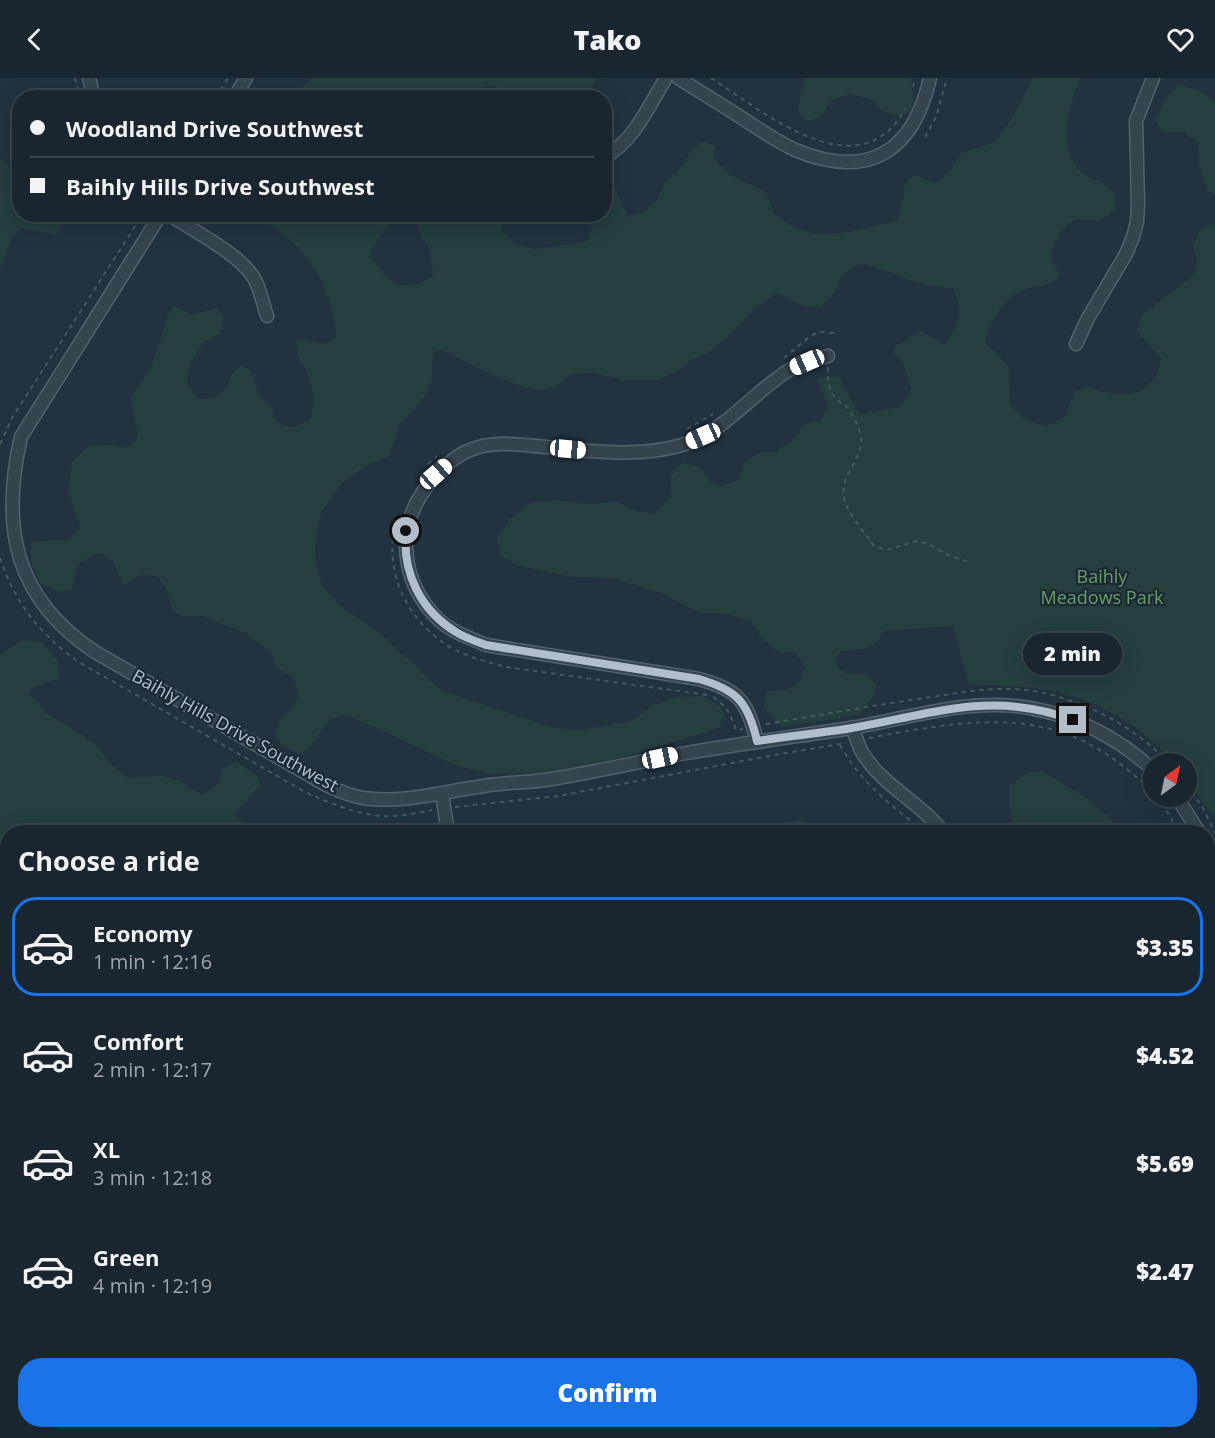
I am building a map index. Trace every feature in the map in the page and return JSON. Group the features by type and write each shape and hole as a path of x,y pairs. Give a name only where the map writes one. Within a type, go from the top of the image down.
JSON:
{"street":[{"path":"612,153 628,138 666,78"},
{"path":"678,78 786,145 809,155 835,161 868,159 885,153 907,136 921,109 930,78"},
{"path":"1076,344 1088,318 1126,254 1133,237 1138,204 1136,121 1153,78"},
{"name":"Baihly Hills Drive Southwest","path":"156,222 30,421 6,467 7,512 15,556 37,599 52,618 71,636 328,786 363,798 401,799 482,786 551,779 757,741 852,728 975,706 999,705 1030,708 1060,715 1087,725 1113,739 1143,761"},
{"path":"172,222 236,259 248,269 256,281 267,316"},
{"path":"757,741 746,706 727,688 715,683 486,645 458,633 433,614 415,588 408,568 405,549 406,531 421,494 436,474 470,450 506,444 612,453 663,450 703,436 722,424 791,369 828,356"},
{"path":"852,728 860,748 876,771 936,825"},
{"path":"442,794 447,825"},
{"path":"1183,807 1195,825"}],"path":[{"path":"711,78 805,136 845,146 863,144 877,138 900,119 906,107"},
{"path":"912,94 915,78"},
{"path":"925,137 936,117 947,78"},
{"path":"0,444 12,418 136,222"},
{"path":"828,356 828,384 835,399 846,405 861,435 861,451 845,479 845,501 854,519 873,544 886,550 917,541 968,562"},
{"path":"872,738 985,721 1032,724 1054,730 1097,748 1143,783"},
{"path":"444,808 558,796 774,754 840,745"},
{"path":"1197,799 1211,825"},
{"path":"1164,807 1174,825"}],"green space":[{"path":"311,78 597,78 590,90 503,90 494,86 483,86 480,90 300,90"},
{"path":"806,78 911,78 914,101 910,113 894,115 881,110 873,100 850,94 832,100 821,118 806,121 798,112 800,93"},
{"name":"Baihly Meadows Park","path":"1033,78 1081,78 1069,112 1068,148 1078,169 1108,187 1115,200 1115,211 1100,221 1075,219 1059,233 1050,255 1060,276 1046,285 1027,289 1005,303 991,326 985,342 1009,367 1010,404 1024,418 1046,427 1065,416 1074,393 1085,386 1111,393 1129,394 1138,392 1152,381 1162,359 1136,331 1142,315 1194,275 1197,259 1193,246 1199,230 1215,223 1215,812 1211,814 1197,794 1197,753 1164,753 1128,723 1082,699 1030,688 969,685 953,626 884,631 878,642 863,649 841,651 834,662 844,673 866,674 877,685 873,697 859,715 782,727 764,708 766,691 785,690 797,685 805,667 796,653 778,652 763,639 750,621 728,614 699,613 661,593 612,578 572,577 515,565 501,556 497,538 509,520 529,503 555,500 590,504 617,501 633,510 655,514 671,495 670,477 682,462 701,468 710,482 721,486 738,480 745,463 758,453 776,451 790,442 803,425 820,420 828,407 817,379 839,376 859,414 901,407 911,388 903,363 893,353 894,347 920,331 945,345 958,318 957,298 954,289 908,280 866,265 857,264 841,276 834,293 821,307 803,306 778,293 754,308 737,329 707,354 697,357 677,371 657,380 623,380 594,373 570,374 555,387 535,389 503,379 447,352 435,350 432,361 433,379 425,396 398,427 396,439 387,458 368,464 340,485 321,513 315,544 316,567 323,587 339,605 380,633 442,691 554,728 581,730 632,721 653,705 676,697 702,696 717,704 725,714 719,728 642,752 590,765 549,772 491,774 455,765 348,715 330,719 307,751 298,754 282,745 275,734 280,720 299,696 294,679 277,667 269,650 245,633 202,616 184,617 173,611 167,591 157,576 140,575 124,586 113,561 99,553 81,562 78,566 72,590 59,592 40,583 31,563 31,542 69,539 80,526 68,491 72,462 88,446 112,445 127,448 138,437 131,397 153,360 166,321 174,306 192,315 217,308 224,316 220,334 203,342 190,364 187,383 198,399 215,398 227,387 232,374 241,365 250,370 260,397 270,403 276,420 282,425 295,427 311,419 313,400 311,385 308,374 298,357 297,339 326,344 336,337 331,309 316,271 299,249 268,222 389,222 369,254 388,279 396,284 413,285 433,275 431,253 418,229 418,222 500,222 501,229 514,243 535,249 588,241 593,222 612,222 612,185 629,216 643,212 657,200 666,181 677,173 692,150 704,141 714,146 714,158 729,174 766,192 774,214 792,226 814,234 843,233 897,221 903,202 905,184 915,175 935,183 948,174 961,153 995,142 1014,115"},
{"path":"1179,84 1199,91 1215,101 1215,195 1207,190 1200,170 1198,142 1184,133 1161,131 1155,120 1167,96"},
{"path":"0,158 12,167 12,222 61,222 62,225 57,235 21,228 13,236 0,269"},
{"path":"22,640 41,642 58,661 59,679 38,685 28,692 48,715 95,744 110,763 126,777 164,776 181,782 202,795 219,784 223,769 236,761 257,776 260,785 234,815 246,825 0,825 0,655"},
{"path":"1029,772 1044,772 1092,802 1117,825 1012,825 1009,804 1010,785"},
{"path":"800,820 814,825 768,825"},
{"path":"671,823 717,825 644,825"}],"route":[{"path":"406,531 405,549 408,568 415,588 425,605 440,621 458,633 486,645 715,683 727,688 746,706 757,741 852,728 975,706 999,705 1030,708 1073,720"}]}
